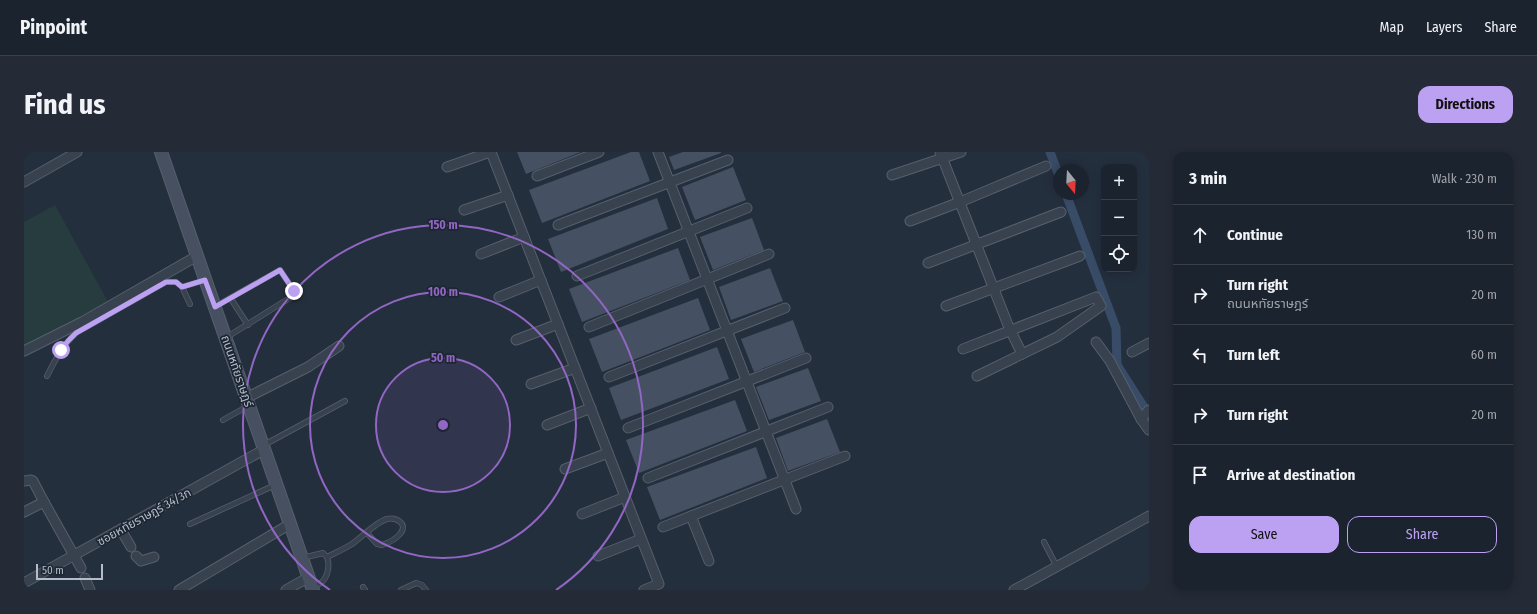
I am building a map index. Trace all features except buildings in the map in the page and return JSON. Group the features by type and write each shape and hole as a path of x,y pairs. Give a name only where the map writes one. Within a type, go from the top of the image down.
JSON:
{"main road":[{"name":"ถนนหทัยราษฎร์","path":"161,152 311,585"}],"street":[{"path":"24,182 77,152"},
{"path":"447,167 490,152 659,584 644,590"},
{"path":"537,176 599,152"},
{"path":"658,152 796,509"},
{"path":"892,176 941,156 961,152"},
{"path":"941,156 993,288 1022,354"},
{"path":"558,226 728,160"},
{"path":"910,221 1046,166"},
{"path":"464,210 508,195"},
{"path":"577,276 746,208"},
{"path":"928,263 1061,212"},
{"path":"481,254 524,237"},
{"path":"589,327 769,254"},
{"path":"24,351 82,322 197,256"},
{"path":"946,306 1080,256"},
{"path":"499,297 541,280"},
{"path":"963,349 1096,297 1101,306 1057,338 977,376"},
{"path":"610,377 785,308"},
{"path":"516,340 558,324"},
{"path":"1096,342 1145,414 1149,430"},
{"path":"1132,352 1149,343"},
{"path":"248,402 308,367 339,346"},
{"path":"628,428 806,358"},
{"path":"531,384 575,368"},
{"path":"648,478 828,407"},
{"path":"547,425 591,408"},
{"name":"ซอยหทัยราษฎร์ 34/3ก","path":"24,583 121,530 264,447"},
{"path":"565,470 608,453"},
{"path":"663,527 845,456"},
{"path":"24,481 34,481 73,556 81,568"},
{"path":"582,514 625,497"},
{"path":"24,512 44,502"},
{"path":"691,516 708,560"},
{"path":"1014,590 1149,516"},
{"path":"180,590 290,524"},
{"path":"121,530 131,547"},
{"path":"598,556 641,539"},
{"path":"136,556 141,561 154,557"},
{"path":"85,578 90,590"},
{"path":"286,590 311,585"}],"lane":[{"path":"215,307 231,299 277,270 282,271 295,294 226,338"},
{"path":"182,287 205,280"},
{"path":"47,376 61,350 76,333 166,282 176,282 182,287 190,304"},
{"path":"231,299 248,325"},
{"path":"264,447 345,401"},
{"path":"222,420 248,402"},
{"path":"190,524 277,485"},
{"path":"327,557 350,544 386,519 393,518 400,520 403,529 400,534 382,545 377,544 367,533"},
{"path":"1044,542 1057,566"},
{"path":"302,558 323,553 327,557 329,565 322,582 311,585"},
{"path":"401,590 416,583 422,585 426,590"}],"green space":[{"path":"55,205 108,302 24,348 24,222"}],"waterway":[{"path":"1050,152 1054,164"},
{"path":"1068,200 1116,328 1117,365 1149,415"}],"route":[{"path":"61,350 76,333 166,282 176,282 182,287 205,280 215,307 231,299 277,270 282,271 294,291"}]}
